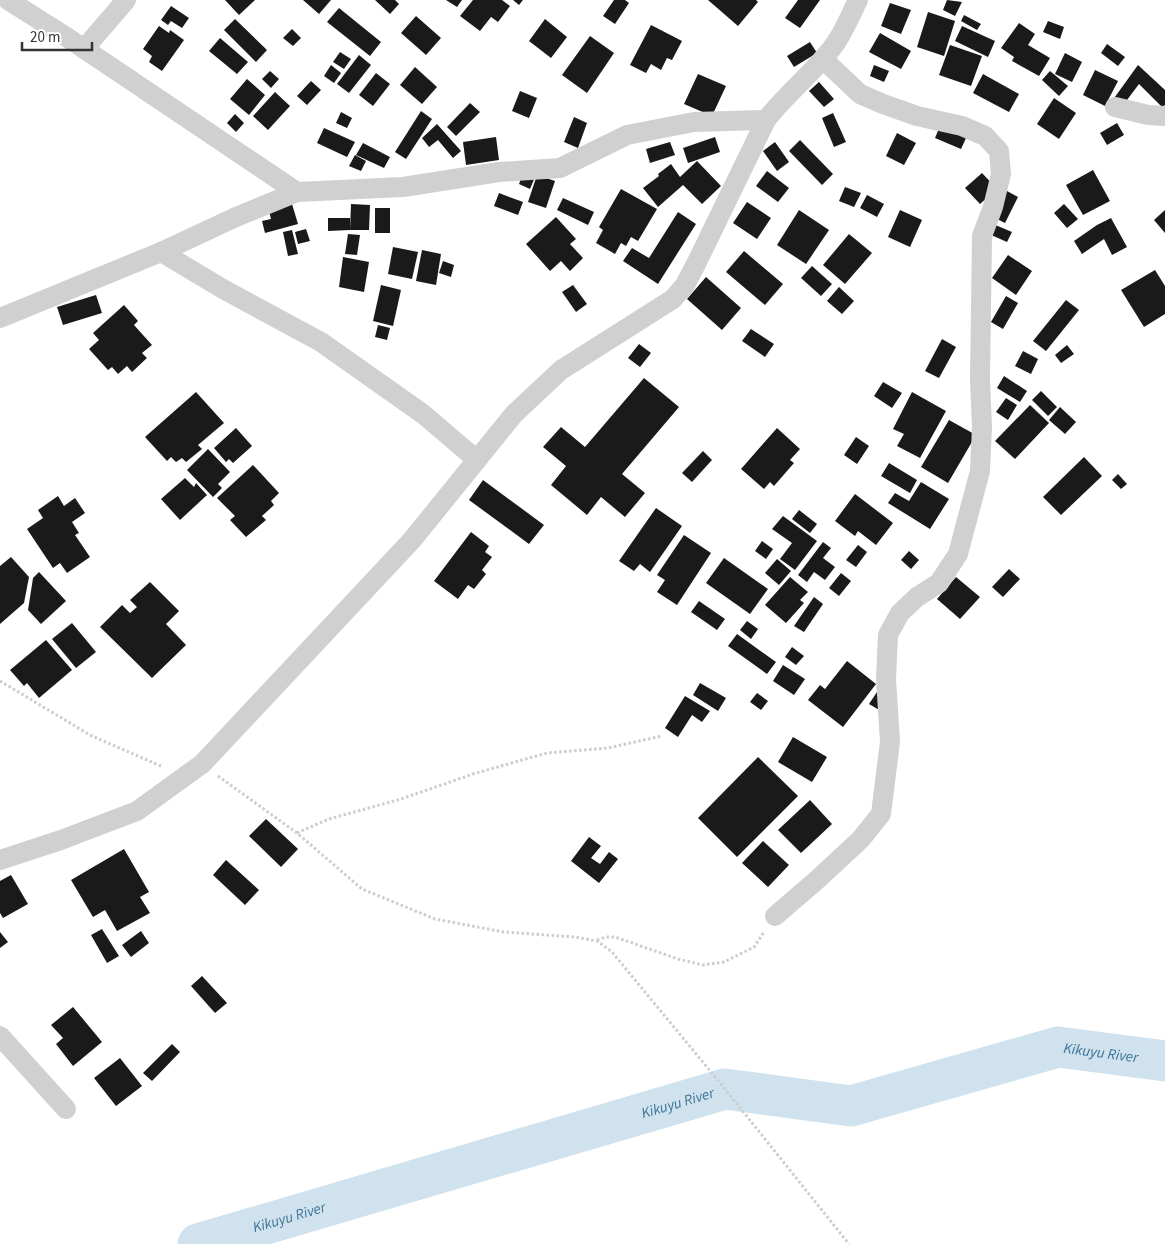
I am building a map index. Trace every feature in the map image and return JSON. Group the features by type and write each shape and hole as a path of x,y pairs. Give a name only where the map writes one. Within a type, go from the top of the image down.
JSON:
{"street":[{"path":"8,0 297,192"},
{"path":"84,49 126,0"},
{"path":"0,860 61,840 137,811 202,764 412,540 514,414 561,370 673,299 685,285 697,262 766,120 781,101 807,77 834,47 858,0"},
{"path":"775,916 861,839 881,814 890,742 886,679 888,635 900,613 917,597 939,583 958,554 980,471 982,427 980,317 982,236 994,206 1001,174 998,151 985,136 962,126 917,116 860,94 823,59"},
{"path":"1115,107 1148,115 1165,116"},
{"path":"0,318 161,252 236,217 297,192 403,187 499,172 560,168 627,136 694,122 766,120"},
{"path":"161,252 232,294 321,342 423,414 477,460"},
{"path":"0,1036 66,1109"}],"path":[{"path":"0,681 90,736 185,777"},
{"path":"297,833 329,819 547,753 608,748 662,736"},
{"path":"202,764 297,833 362,889 435,919 504,932 576,937 597,941 612,952 725,1088 849,1244"},
{"path":"597,941 606,937 615,937 678,959 703,965 724,962 754,947 775,916"}],"building":[{"path":"225,0 255,0 239,15"},
{"path":"303,0 331,0 319,14"},
{"path":"375,0 395,0 399,4 390,14"},
{"path":"446,0 462,0 457,7"},
{"path":"473,0 502,0 510,6 498,22 491,17 480,31 460,16"},
{"path":"513,0 523,0 519,5"},
{"path":"614,0 625,0 629,3 615,24 603,16"},
{"path":"708,0 756,0 758,2 738,26"},
{"path":"798,0 820,0 800,28 785,18"},
{"path":"947,0 962,2 955,16 943,10"},
{"path":"890,3 911,10 901,34 881,26"},
{"path":"171,6 189,18 182,28 171,21 168,25 161,20"},
{"path":"339,8 381,42 370,56 327,22"},
{"path":"928,12 955,21 944,56 917,47"},
{"path":"964,15 981,24 977,30 961,21"},
{"path":"416,16 441,38 426,55 401,33"},
{"path":"235,19 267,50 256,62 224,30"},
{"path":"545,19 567,37 551,58 529,41"},
{"path":"1048,21 1064,27 1060,39 1043,32"},
{"path":"1019,23 1035,34 1028,45 1050,58 1039,76 1012,61 1014,57 1001,48"},
{"path":"651,25 682,41 672,60 667,58 661,70 651,64 646,73 630,65"},
{"path":"159,26 169,33 170,30 184,40 162,71 149,62 152,56 143,49"},
{"path":"962,26 995,41 988,57 955,41"},
{"path":"292,29 301,38 293,46 283,38"},
{"path":"880,33 911,51 901,69 869,52"},
{"path":"590,36 614,53 587,93 562,75"},
{"path":"220,38 248,62 237,74 209,51"},
{"path":"810,42 817,53 794,67 787,56"},
{"path":"1107,44 1125,57 1118,66 1101,53"},
{"path":"950,45 982,56 971,86 939,75"},
{"path":"340,52 351,59 344,69 333,62"},
{"path":"1065,53 1082,62 1072,82 1055,74"},
{"path":"359,55 371,65 349,93 337,84"},
{"path":"331,65 341,73 334,83 324,76"},
{"path":"874,65 889,71 884,82 870,76"},
{"path":"1138,65 1165,90 1165,105 1162,107 1139,84 1121,108 1112,101"},
{"path":"415,67 437,87 422,104 400,85"},
{"path":"1095,70 1118,81 1105,106 1083,95"},
{"path":"270,71 279,79 271,88 262,79"},
{"path":"1050,71 1068,86 1059,96 1042,80"},
{"path":"376,73 390,84 373,106 359,95"},
{"path":"698,74 726,86 712,116 684,104"},
{"path":"983,74 1019,94 1009,112 973,93"},
{"path":"247,79 265,95 249,115 230,99"},
{"path":"311,81 321,90 307,105 297,96"},
{"path":"819,82 834,99 824,107 809,91"},
{"path":"520,91 537,98 529,118 512,111"},
{"path":"275,92 290,106 268,130 253,116"},
{"path":"1054,98 1076,113 1059,139 1037,124"},
{"path":"470,103 480,112 456,136 447,127"},
{"path":"421,111 432,119 406,159 395,152"},
{"path":"341,112 352,118 347,128 336,123"},
{"path":"833,113 846,142 834,147 822,118"},
{"path":"235,114 244,123 236,132 227,123"},
{"path":"574,117 587,123 578,148 564,142"},
{"path":"1117,123 1124,135 1107,145 1100,133"},
{"path":"437,124 461,151 453,158 438,140 429,147 422,138"},
{"path":"940,126 967,136 961,149 935,138"},
{"path":"324,128 355,142 347,157 317,143"},
{"path":"897,133 916,143 904,165 886,156"},
{"path":"496,137 499,160 466,165 463,142"},
{"path":"715,137 720,152 688,163 683,148"},
{"path":"800,140 833,174 822,185 789,151"},
{"path":"670,142 675,155 650,163 646,149"},
{"path":"775,142 789,162 777,171 763,151"},
{"path":"363,143 390,157 384,168 356,155"},
{"path":"355,155 366,161 361,171 349,166"},
{"path":"697,161 721,186 702,204 683,185 658,207 643,188 671,164 680,177"},
{"path":"1093,170 1110,201 1083,215 1066,185"},
{"path":"767,171 789,188 778,202 756,186"},
{"path":"523,173 535,177 530,189 519,184"},
{"path":"982,173 997,189 980,204 965,188"},
{"path":"537,175 555,181 546,208 528,202"},
{"path":"845,187 861,193 854,207 839,201"},
{"path":"621,189 657,209 638,241 631,237 626,246 621,243 615,254 596,243 603,230 599,227"},
{"path":"1007,191 1018,197 1005,223 993,217"},
{"path":"499,193 523,202 518,215 494,206"},
{"path":"867,195 884,204 877,217 860,208"},
{"path":"563,198 594,212 588,225 557,210"},
{"path":"747,202 771,218 757,239 733,223"},
{"path":"292,204 298,224 265,233 262,221 271,219 269,211"},
{"path":"351,204 370,205 369,230 350,230"},
{"path":"1064,204 1078,219 1067,228 1054,213"},
{"path":"375,208 390,208 390,233 375,233"},
{"path":"799,210 829,230 806,264 777,245"},
{"path":"900,210 922,220 910,247 888,237"},
{"path":"1165,210 1165,233 1154,220"},
{"path":"678,212 696,224 658,284 623,261 632,248 649,258"},
{"path":"556,217 576,239 570,244 583,258 570,271 561,261 550,271 526,244"},
{"path":"328,218 350,218 350,230 328,231"},
{"path":"1111,218 1127,247 1112,255 1104,239 1082,254 1074,241"},
{"path":"993,224 1012,232 1007,242 989,234"},
{"path":"306,229 310,241 298,244 295,232"},
{"path":"292,230 298,254 288,256 283,232"},
{"path":"348,234 360,235 357,255 345,254"},
{"path":"849,234 872,253 845,284 823,265"},
{"path":"393,247 418,252 412,279 388,274"},
{"path":"422,250 441,254 436,285 416,281"},
{"path":"744,251 783,284 765,305 726,272"},
{"path":"1008,255 1032,271 1016,295 992,278"},
{"path":"343,257 369,262 364,292 339,287"},
{"path":"443,261 454,265 451,277 439,273"},
{"path":"812,266 832,284 821,296 801,278"},
{"path":"1155,270 1165,286 1165,314 1144,327 1121,290"},
{"path":"706,277 741,308 722,330 687,299"},
{"path":"381,285 401,290 393,326 373,321"},
{"path":"573,285 587,304 576,312 562,292"},
{"path":"839,287 854,301 842,314 827,301"},
{"path":"96,295 102,313 63,325 57,307"},
{"path":"1006,296 1018,303 1003,329 991,322"},
{"path":"1066,300 1079,310 1046,351 1033,341"},
{"path":"124,305 138,321 134,325 152,345 142,353 147,358 132,372 127,366 118,374 112,367 108,370 89,349 99,340 93,333"},
{"path":"378,325 390,328 387,340 375,337"},
{"path":"751,329 774,344 765,357 742,341"},
{"path":"942,339 956,347 939,378 925,371"},
{"path":"639,344 651,353 640,367 628,358"},
{"path":"1067,345 1074,354 1061,363 1055,355"},
{"path":"1023,351 1038,359 1031,374 1015,366"},
{"path":"1004,376 1027,391 1020,402 997,388"},
{"path":"644,378 679,407 622,474 645,493 625,517 601,497 587,515 551,485 566,466 543,447 561,427 585,447"},
{"path":"883,382 902,393 892,408 874,396"},
{"path":"1041,391 1057,407 1048,416 1032,400"},
{"path":"196,392 224,423 198,445 202,449 186,462 182,458 176,462 171,457 167,461 145,437"},
{"path":"912,392 946,411 920,458 897,446 904,434 893,429"},
{"path":"1006,398 1017,405 1008,420 996,412"},
{"path":"1030,405 1049,423 1015,459 995,441"},
{"path":"1060,407 1076,422 1065,434 1049,420"},
{"path":"949,420 976,435 948,483 921,467"},
{"path":"236,428 252,446 233,463 229,459 226,462 214,448"},
{"path":"777,428 800,449 790,460 794,463 774,486 770,482 764,489 741,469"},
{"path":"856,437 869,446 857,464 844,455"},
{"path":"208,449 230,472 218,484 222,488 213,497 187,470"},
{"path":"703,451 712,460 692,482 682,473"},
{"path":"1084,457 1102,476 1061,515 1043,497"},
{"path":"889,463 917,480 910,493 881,476"},
{"path":"253,465 279,493 271,501 274,505 262,516 266,520 246,537 230,520 235,516 217,498"},
{"path":"1118,474 1127,484 1121,489 1112,480"},
{"path":"185,478 194,487 196,483 207,495 180,520 161,499"},
{"path":"483,480 544,525 529,544 469,500"},
{"path":"921,482 949,499 930,529 888,503 895,493 909,501"},
{"path":"855,494 893,523 876,545 858,531 855,536 835,521"},
{"path":"58,496 64,506 75,498 85,513 72,522 79,533 75,535 90,557 67,573 60,563 53,568 27,529 43,518 38,510"},
{"path":"656,508 682,526 650,572 640,564 634,571 619,561"},
{"path":"799,510 817,524 810,533 792,519"},
{"path":"783,516 817,541 795,570 780,559 792,543 772,529"},
{"path":"471,532 489,546 485,552 492,557 482,570 486,574 474,589 468,585 458,599 434,581"},
{"path":"684,535 711,553 677,605 657,592 665,580 657,575"},
{"path":"762,541 773,549 766,559 755,551"},
{"path":"823,542 831,548 823,558 835,567 825,580 814,572 807,582 798,575"},
{"path":"858,545 867,552 856,567 846,560"},
{"path":"909,551 919,560 911,569 901,560"},
{"path":"11,557 29,577 24,603 0,624 0,566"},
{"path":"724,558 768,589 750,614 706,583"},
{"path":"777,559 791,571 779,585 765,573"},
{"path":"1009,569 1020,579 1003,597 992,587"},
{"path":"39,572 66,601 41,624 28,610 33,578"},
{"path":"841,573 851,581 839,596 829,588"},
{"path":"790,577 808,592 800,600 804,603 786,623 765,605"},
{"path":"956,577 980,597 960,619 937,599"},
{"path":"150,582 179,611 166,624 186,645 152,678 100,627 122,605 130,613 137,607 130,600"},
{"path":"814,597 823,604 804,632 794,626"},
{"path":"699,601 725,619 717,630 691,612"},
{"path":"747,621 758,629 751,639 740,630"},
{"path":"72,623 96,652 76,668 52,639"},
{"path":"737,634 776,662 767,674 728,646"},
{"path":"46,640 72,670 39,698 27,683 24,686 10,670"},
{"path":"792,647 804,656 796,665 785,657"},
{"path":"847,661 876,684 843,727 808,700 820,685 825,689"},
{"path":"783,665 805,679 794,695 773,681"},
{"path":"700,683 726,698 718,711 693,695"},
{"path":"877,692 886,714 869,704"},
{"path":"757,693 768,701 761,710 750,702"},
{"path":"685,696 710,711 702,722 692,715 678,737 665,728"},
{"path":"793,737 827,757 812,782 778,762"},
{"path":"758,757 798,796 737,857 698,818"},
{"path":"810,800 832,824 801,853 778,830"},
{"path":"266,819 298,849 281,867 249,836"},
{"path":"589,837 601,846 591,858 600,864 609,852 618,859 599,883 571,861"},
{"path":"763,841 789,865 768,887 742,863"},
{"path":"124,849 149,892 140,897 150,913 117,931 105,910 93,917 71,880"},
{"path":"226,860 259,890 245,905 213,875"},
{"path":"11,875 28,904 3,918 0,913 0,881"},
{"path":"102,929 119,956 107,963 91,935"},
{"path":"141,931 149,943 131,957 122,945"},
{"path":"0,932 8,942 0,948"},
{"path":"202,976 227,1003 215,1013 191,986"},
{"path":"73,1007 102,1042 73,1066 56,1044 63,1038 51,1025"},
{"path":"172,1044 180,1052 152,1081 143,1073"},
{"path":"120,1058 142,1086 116,1106 94,1078"}],"waterway":[{"name":"Kikuyu River","path":"198,1244 725,1089 851,1106 1058,1047 1165,1061"}]}
